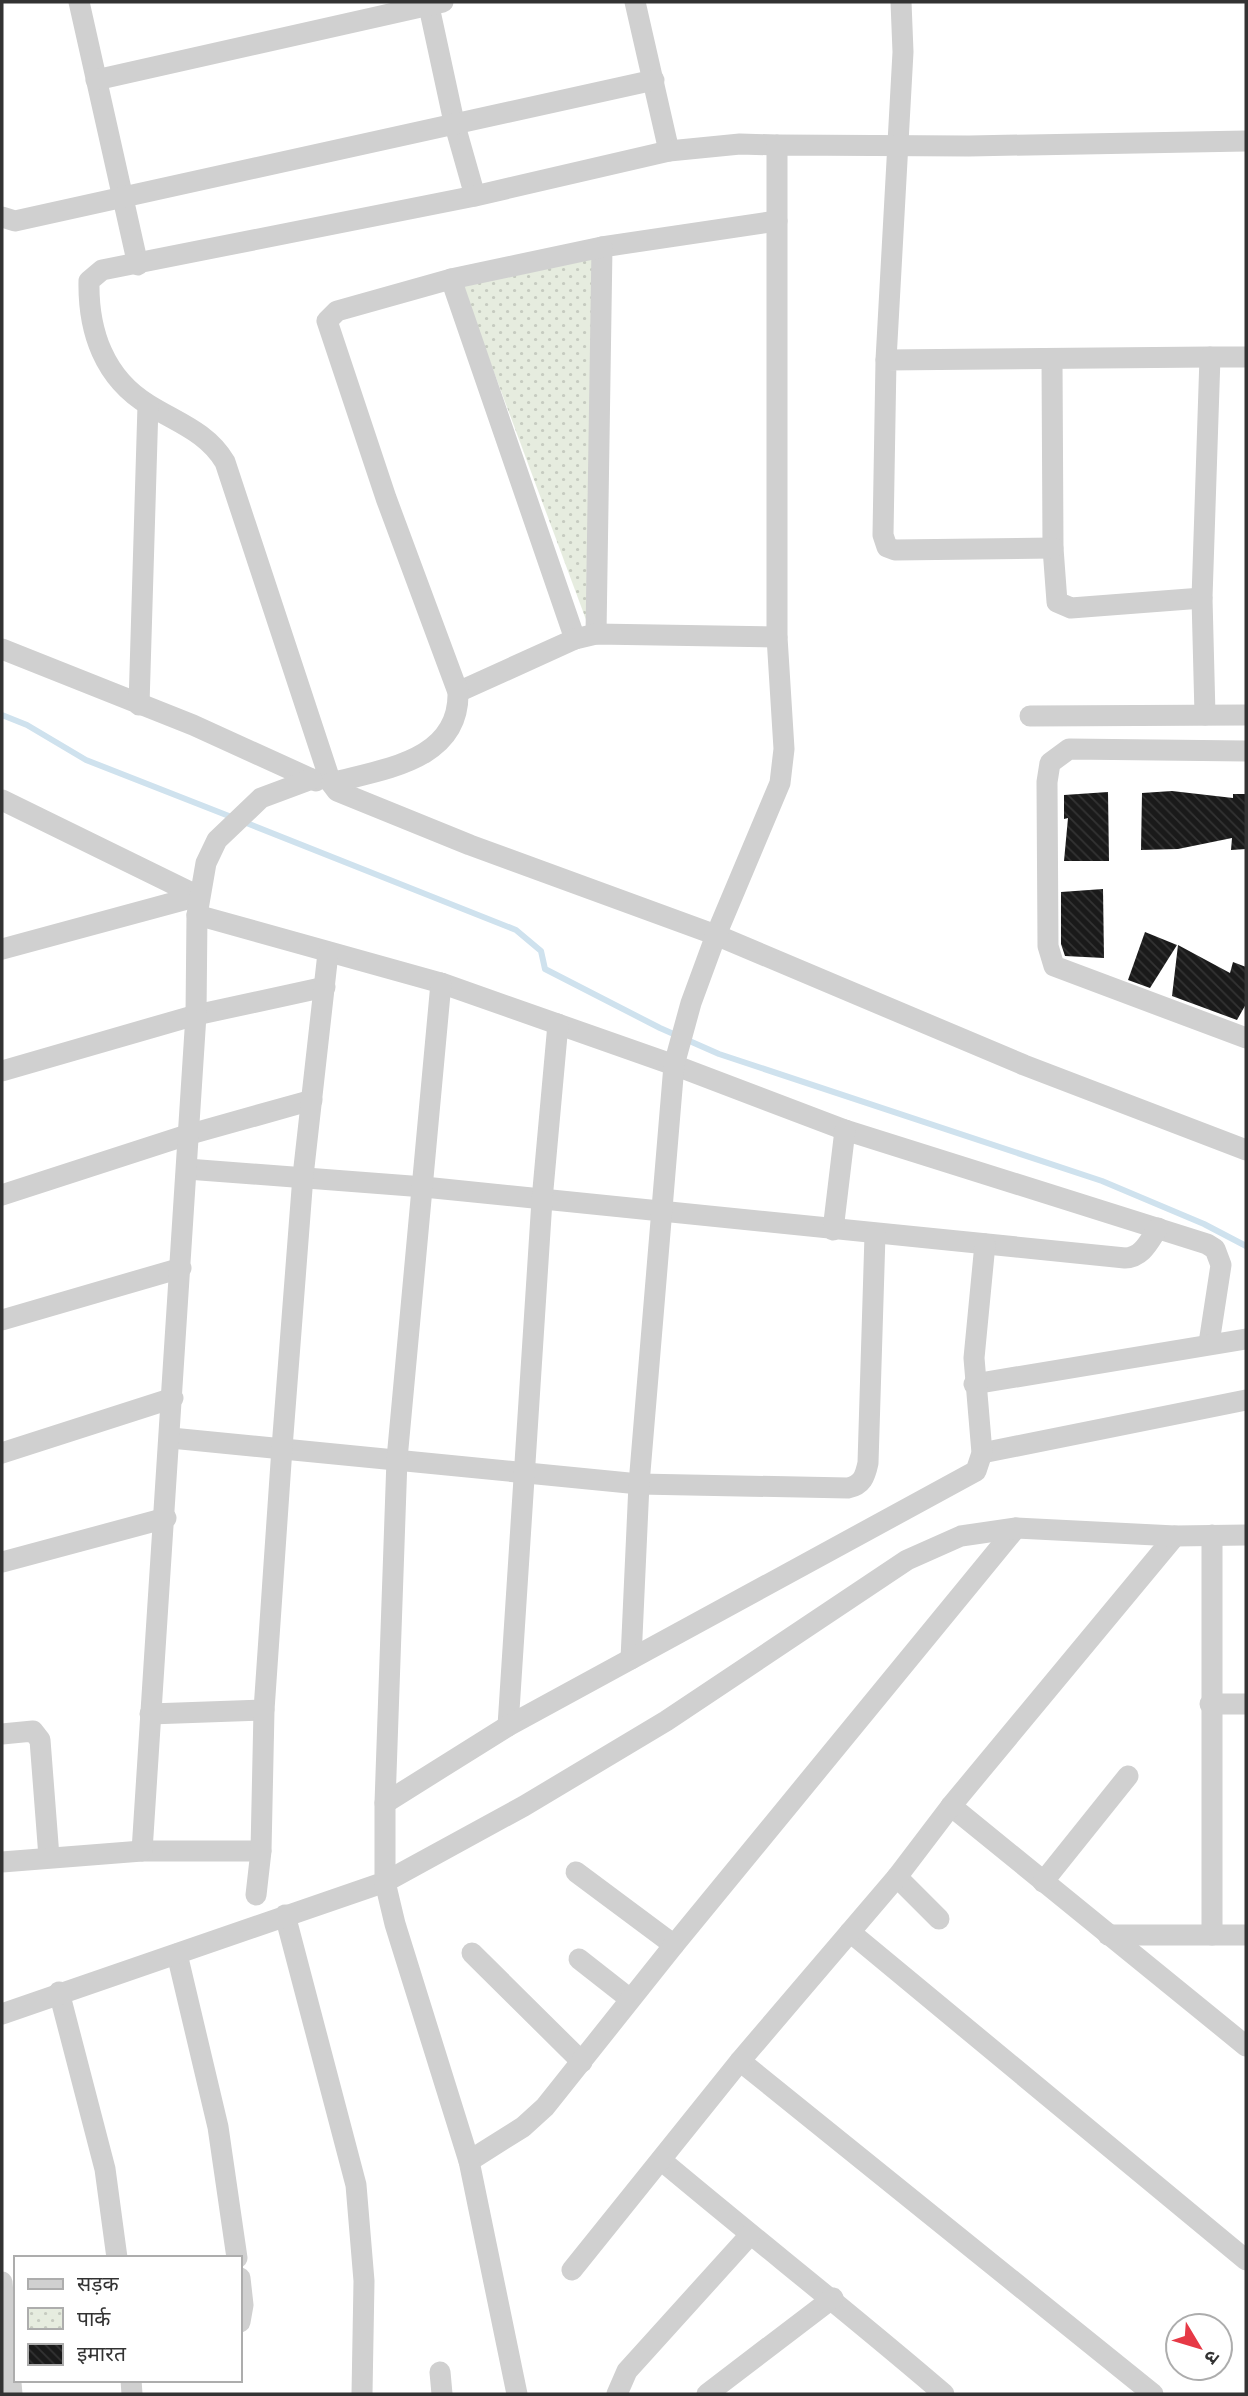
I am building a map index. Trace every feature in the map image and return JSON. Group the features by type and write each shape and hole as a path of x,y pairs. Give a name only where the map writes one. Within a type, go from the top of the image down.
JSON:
{"street":[{"path":"79,2 138,265"},
{"path":"635,2 668,151"},
{"path":"901,2 903,52 886,360 883,535 887,547 895,550 1053,548"},
{"path":"96,80 433,3 454,122 475,196"},
{"path":"2,217 15,221 654,80"},
{"path":"327,785 225,462 205,436 148,405 129,391 104,362 88,294 93,273 475,196 668,151 740,144 897,147 1246,141"},
{"path":"631,1660 639,1484 677,1055 691,1003 716,935 780,783 784,749 778,637 777,145"},
{"path":"142,1851 166,1518 196,1015 197,906 206,863 217,841 261,798 327,785 407,763 429,751 447,734 459,711 458,692 386,498 327,321 337,311 452,279 603,247 777,221"},
{"path":"596,634 603,247"},
{"path":"452,279 575,639"},
{"path":"1205,715 1202,598 1210,357"},
{"path":"886,360 1246,357"},
{"path":"1052,359 1053,548 1054,594 1057,602 1064,607 1202,598"},
{"path":"139,705 148,405"},
{"path":"458,692 575,639 596,634 778,637"},
{"path":"2,649 193,725 327,785 481,849 716,935 1024,1065 1246,1150"},
{"path":"1030,716 1246,715"},
{"path":"1246,751 1069,748 1050,763 1047,782 1048,946 1054,966 1246,1038"},
{"path":"2,800 197,906 328,953 442,982 558,1024 677,1055 845,1130 1207,1244 1220,1256 1209,1343"},
{"path":"2,949 197,906"},
{"path":"256,1895 261,1851 264,1710 282,1448 303,1176 328,953"},
{"path":"442,982 397,1459 385,1803 385,1882 395,1924 469,2161 517,2394"},
{"path":"2,1071 196,1015 325,987"},
{"path":"508,1726 542,1200 558,1024"},
{"path":"2,1195 187,1135 312,1100"},
{"path":"833,1230 845,1130"},
{"path":"187,1169 424,1187 663,1210 875,1235 1133,1258 1143,1250 1158,1228"},
{"path":"171,1438 639,1484 848,1489 859,1486 866,1476 868,1464 875,1235"},
{"path":"385,1803 508,1726 976,1471 982,1453 974,1384 985,1244"},
{"path":"2,1320 181,1268"},
{"path":"974,1384 1246,1339"},
{"path":"2,1453 173,1398"},
{"path":"982,1453 1246,1400"},
{"path":"2,1562 166,1518"},
{"path":"469,2161 523,2127 545,2107 630,1999 1016,1528"},
{"path":"2,2014 59,1992 385,1882 524,1806 655,1728 907,1560 961,1536 1016,1528 1175,1536 1246,1535"},
{"path":"1212,1535 1212,1935"},
{"path":"572,2270 740,2061 897,1877 951,1806 1175,1536"},
{"path":"1210,1704 1246,1704"},
{"path":"150,1714 264,1710"},
{"path":"2,1734 33,1731 40,1740 49,1857"},
{"path":"1044,1882 1128,1776"},
{"path":"951,1806 1246,2046"},
{"path":"2,1862 142,1851 261,1851"},
{"path":"576,1872 674,1945"},
{"path":"897,1877 939,1919"},
{"path":"285,1915 356,2185 364,2281 362,2394"},
{"path":"850,1932 1246,2260"},
{"path":"1108,1935 1246,1935"},
{"path":"472,1953 582,2062"},
{"path":"177,1954 221,2138 237,2256"},
{"path":"579,1959 630,1999"},
{"path":"59,1992 105,2169 117,2256"},
{"path":"740,2061 1153,2394"},
{"path":"662,2160 750,2235 833,2298 944,2394"},
{"path":"617,2394 627,2371 750,2235"},
{"path":"2,2282 12,2394"},
{"path":"707,2394 833,2298"},
{"path":"440,2372 442,2394"}],"green space":[{"path":"594,258 588,625 462,286"}],"building":[{"path":"1172,791 1233,798 1233,794 1246,794 1246,849 1231,850 1232,838 1178,849 1141,850 1142,793"},
{"path":"1108,792 1109,861 1064,861 1068,818 1064,819 1064,795"},
{"path":"1103,889 1104,958 1065,956 1061,944 1061,892"},
{"path":"1145,932 1177,945 1150,988 1128,980"},
{"path":"1178,945 1230,973 1233,962 1246,967 1246,1004 1237,1020 1172,996"}],"waterway":[{"path":"2,715 27,725 86,760 234,818"},
{"path":"244,822 516,930 541,951 545,969 660,1028 719,1054 1102,1181 1204,1224 1246,1246"}]}
